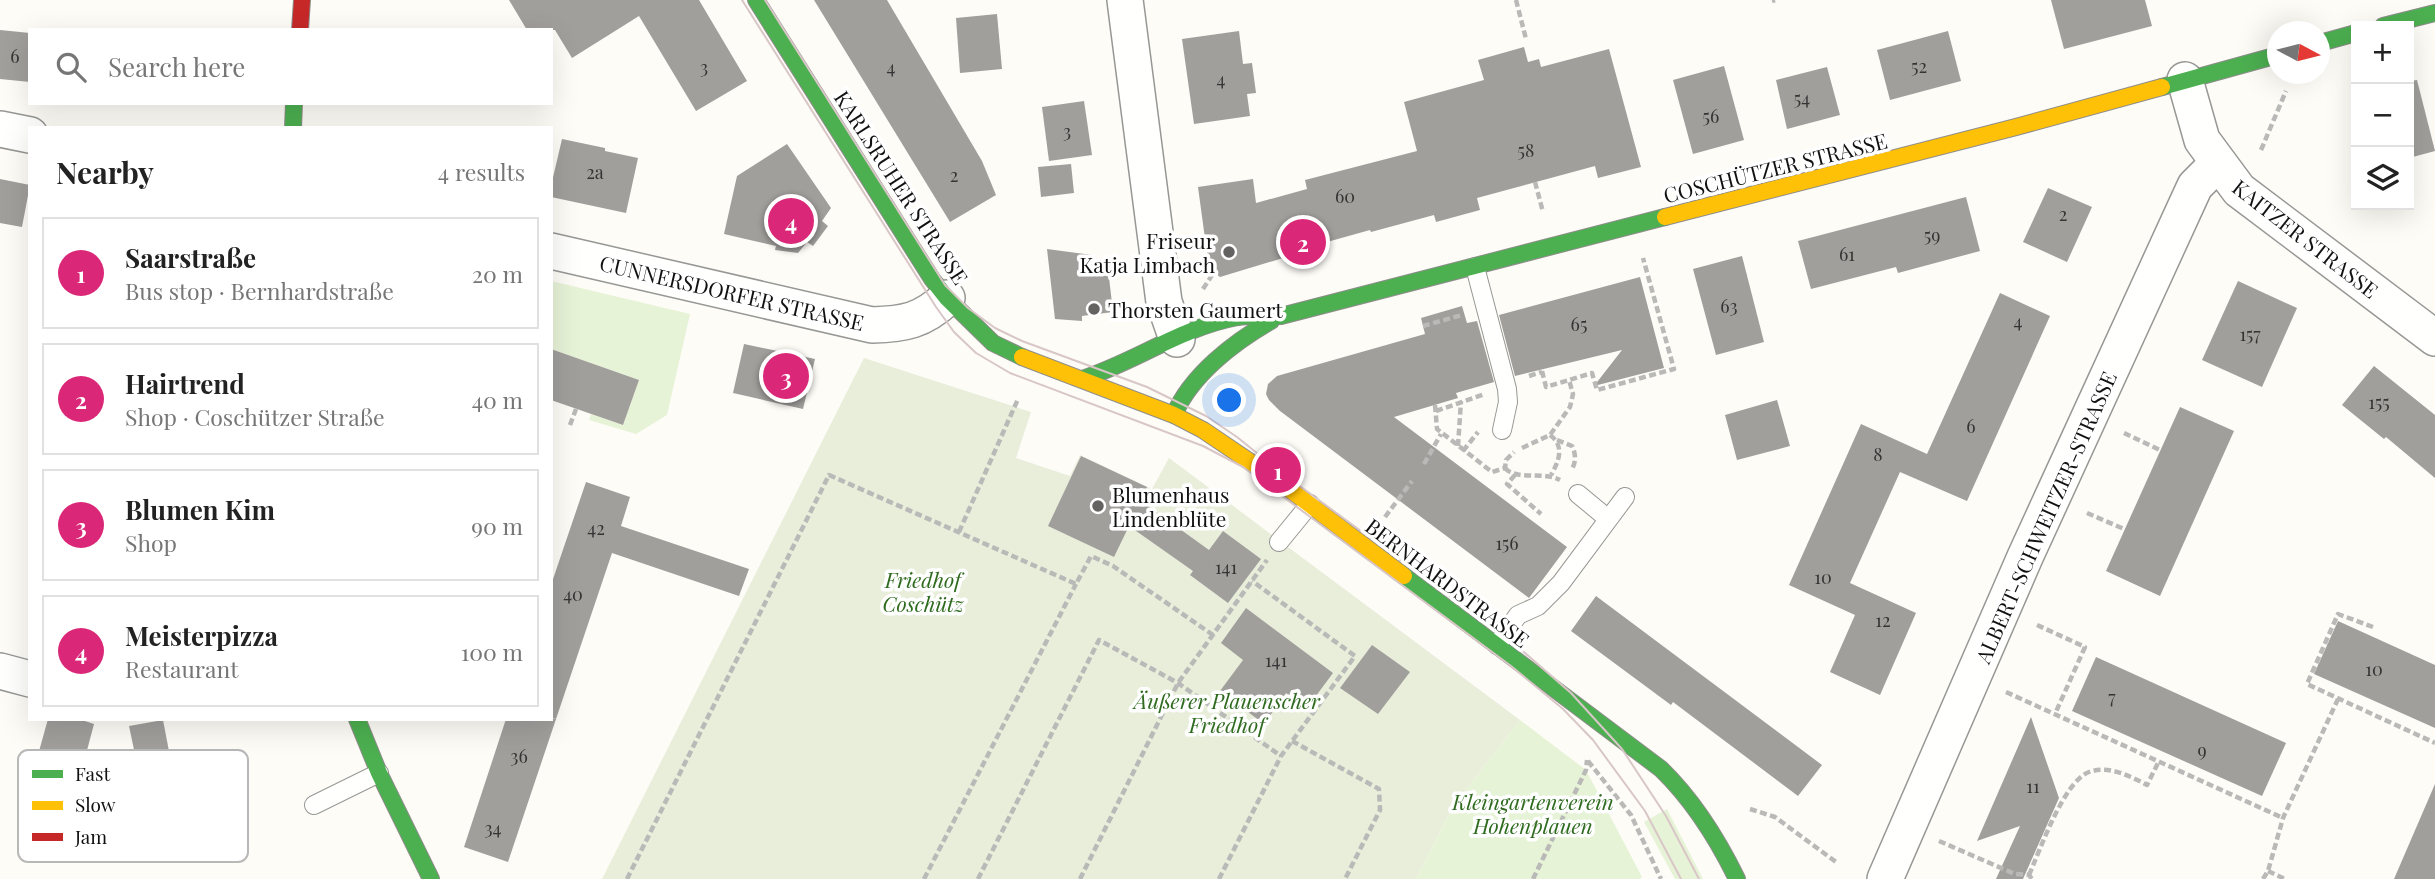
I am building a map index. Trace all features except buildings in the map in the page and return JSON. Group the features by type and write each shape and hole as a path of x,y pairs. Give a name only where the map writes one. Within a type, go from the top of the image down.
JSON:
{"street":[{"path":"300,28 302,0"},
{"name":"KARLSRUHER STRASSE","path":"756,0 947,298 993,343 1036,364 1082,379"},
{"path":"1125,0 1164,302 1177,339"},
{"path":"2403,21 2435,13"},
{"path":"2330,40 2351,34"},
{"name":"COSCHÜTZER STRASSE","path":"1082,379 1108,372 1204,327 1238,317 1281,316 2016,127 2267,58"},
{"name":"KAITZER STRASSE","path":"2185,80 2202,140 2239,191 2435,338"},
{"path":"293,126 294,105"},
{"path":"0,129 28,135"},
{"name":"ALBERT-SCHWEITZER-STRASSE","path":"1885,879 2025,557 2195,186 2218,163"},
{"name":"CUNNERSDORFER STRASSE","path":"553,251 872,325 904,324 947,298"},
{"name":"COSCHÜTZER STRASSE","path":"1174,415 1180,401 1222,353 1242,337 1281,316"},
{"name":"BERNHARDSTRASSE","path":"1082,379 1174,415 1203,430 1310,504 1641,754 1680,787 1704,817 1737,879"},
{"path":"0,671 28,678"},
{"path":"358,721 379,773 431,879"}],"lane":[{"path":"1475,267 1507,389 1508,402 1502,430"},
{"path":"1578,494 1607,518"},
{"path":"1497,645 1518,615 1538,606 1561,583 1625,497"},
{"path":"1279,542 1310,504"},
{"path":"314,805 379,773"}],"path":[{"path":"1516,0 1527,38"},
{"path":"2261,150 2288,86"},
{"path":"1535,182 1544,216"},
{"path":"1542,370 1546,387 1592,373 1597,390 1674,369 1641,250"},
{"path":"1423,327 1470,313"},
{"path":"1569,380 1573,394 1570,407 1550,435 1517,450 1506,460 1505,468 1515,475 1551,475 1568,484 1578,494"},
{"path":"1491,399 1491,392 1436,408 1435,422 1441,434 1492,472 1505,468"},
{"path":"959,532 1018,399"},
{"path":"1461,401 1461,449"},
{"path":"570,425 576,409"},
{"path":"1461,449 1479,430"},
{"path":"2124,433 2160,450"},
{"path":"1424,464 1441,434"},
{"path":"1550,435 1572,446 1575,465 1569,473"},
{"path":"1551,475 1559,458 1557,440"},
{"path":"627,879 829,475 1076,584"},
{"path":"1515,475 1507,484 1541,514"},
{"path":"1381,522 1412,481"},
{"path":"2087,513 2124,529"},
{"path":"1080,879 1178,683 1279,542"},
{"path":"924,879 1091,556 1113,566 1213,635"},
{"path":"1219,879 1281,756 1355,656 1252,581"},
{"path":"2373,627 2338,614 2307,684 2435,743"},
{"path":"2037,625 2085,647 2054,714"},
{"path":"978,879 1099,640 1178,683 1281,756"},
{"path":"2006,692 2283,818"},
{"path":"2263,879 2268,871 2283,818 2339,699"},
{"path":"1292,741 1379,789 1380,810 1345,879"},
{"path":"1577,752 1587,760 1631,815 1659,877"},
{"path":"1533,879 1586,770 1587,760"},
{"path":"1939,841 2015,874 2030,877 2066,794 2087,772 2100,769 2116,771 2147,785 2159,761"},
{"path":"1750,809 1776,817 1836,862"},
{"path":"2268,871 2285,879"}],"green space":[{"path":"553,281 690,314 667,415 636,434 589,420 591,414 623,425 639,380 553,350"},
{"path":"864,358 1031,412 1016,458 1070,476 1080,455 1152,489 1169,458 1520,720 1452,808 1416,879 602,879"},
{"name":"Kleingartenverein Hohenplauen","path":"1520,720 1586,770 1642,877 1640,879 1416,879 1452,808"},
{"path":"1667,809 1703,879 1675,879 1644,822"}],"tram line":[{"path":"742,0 936,307 954,332 976,353 1010,373 1203,446 1243,467 1511,666 1563,709 1593,740 1645,811 1681,879"},
{"path":"765,0 945,285 968,308 995,328 1022,341 1147,387 1206,416 1517,646 1571,693 1622,749 1666,816 1699,879"}],"traffic: fast":[{"path":"756,0 932,279 947,298 993,343 1022,357"},
{"path":"2403,21 2435,13"},
{"path":"2330,40 2351,34"},
{"path":"2162,87 2267,58"},
{"path":"293,126 294,105"},
{"path":"1082,379 1217,322 1243,316 1281,316 1665,217"},
{"path":"1174,415 1202,373 1229,349 1271,321"},
{"path":"1404,576 1661,769 1704,821 1737,879"},
{"path":"358,721 379,773 431,879"}],"traffic: slow":[{"path":"1665,217 2162,87"},
{"path":"1022,357 1174,415 1203,430 1280,482 1404,576"}],"traffic: jam":[{"path":"300,28 302,0"}],"place":[{"name":"Meisterpizza","path":"791,221"},
{"name":"Hairtrend","path":"1303,242"},
{"name":"Friseur Katja Limbach","path":"1229,252"},
{"name":"Thorsten Gaumert","path":"1094,309"},
{"name":"Blumen Kim","path":"786,376"},
{"name":"Saarstraße","path":"1278,470"},
{"name":"Blumenhaus Lindenblüte","path":"1098,506"}],"park label":[{"name":"Friedhof Coschütz","path":"923,591"},
{"name":"Äußerer Plauenscher Friedhof","path":"1227,712"}]}
